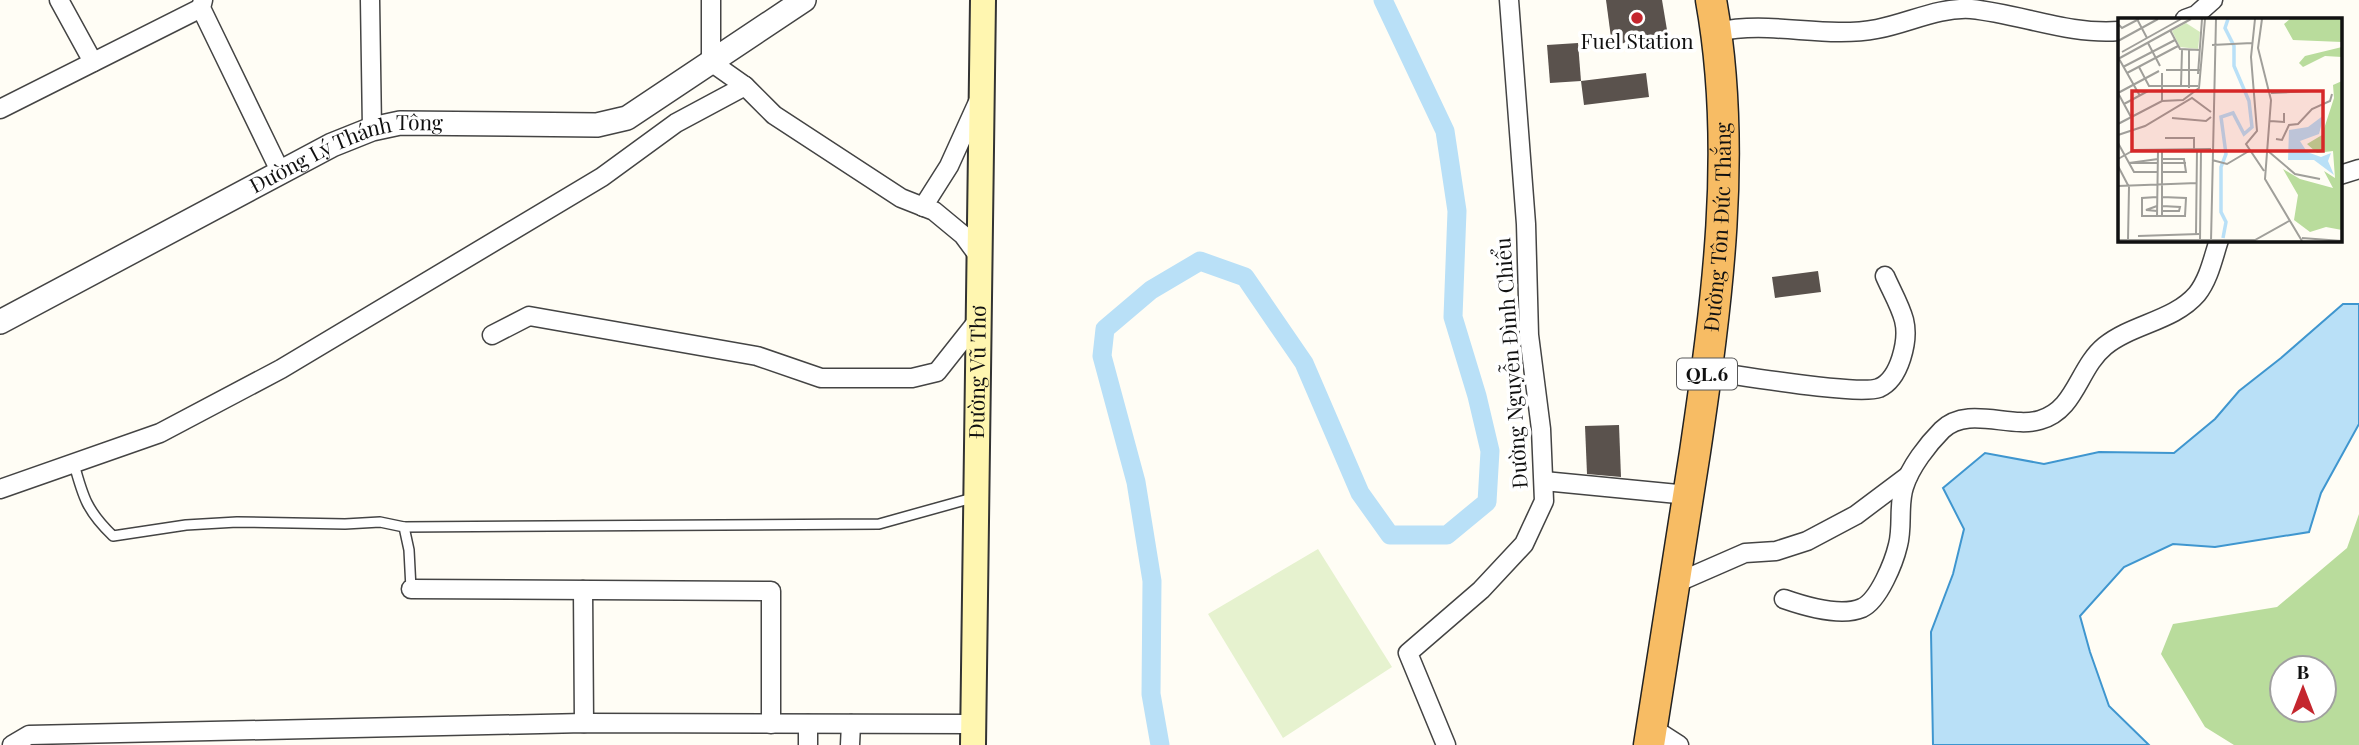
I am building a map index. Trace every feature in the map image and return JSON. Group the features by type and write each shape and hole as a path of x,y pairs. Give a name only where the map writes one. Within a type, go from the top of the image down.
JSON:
{"highway":[{"name":"Đường Tôn Đức Thắng","path":"1650,736 1707,371 1721,242 1725,118 1717,32 1711,0"}],"main road":[{"name":"Đường Vũ Thơ","path":"973,735 983,0"}],"street":[{"path":"59,0 93,62"},
{"path":"370,0 372,129"},
{"path":"711,0 711,62 745,86 774,115 901,198 934,211 963,235 980,258"},
{"name":"Đường Lý Thánh Tông","path":"0,323 332,145 372,129 400,123 597,125 627,118 804,0"},
{"name":"Đường Nguyễn Đình Chiểu","path":"1443,744 1408,653 1481,590 1524,544 1544,501 1541,429 1529,335 1526,224 1509,0"},
{"path":"2188,18 2196,15 2213,0"},
{"path":"0,109 202,4 281,173"},
{"path":"1717,32 1736,28 1854,32 1901,24 1937,11 1969,9 2080,30 2118,31"},
{"path":"0,489 160,433 281,369 602,177 676,123 745,86"},
{"path":"923,207 949,166 983,92"},
{"path":"2342,174 2359,169"},
{"path":"1784,599 1804,606 1843,611 1862,608 1873,599 1893,562 1899,543 1903,489 1908,476 1945,427 1958,421 1994,418 2028,423 2056,413 2070,400 2081,377 2104,346 2171,313 2195,296 2203,286 2218,242"},
{"path":"1707,371 1838,388 1880,388 1894,376 1906,337 1904,321 1885,276"},
{"path":"492,335 529,316 757,356 821,378 912,378 937,372 979,320"},
{"path":"1674,584 1745,553 1776,551 1807,541 1856,514 1908,476"},
{"path":"1544,481 1688,495"},
{"path":"411,589 771,591 771,724"},
{"path":"583,590 584,723"},
{"path":"12,745 29,736 373,737 584,723 850,724 973,735"},
{"path":"808,724 808,745"},
{"path":"850,724 850,745"},
{"path":"1650,736 1679,745"}],"lane":[{"path":"74,464 85,502 98,522 113,536 186,525 237,522 380,522 404,527 879,524 977,496"},
{"path":"404,527 409,550 411,589"}],"green space":[{"path":"2359,514 2359,745 2234,745 2205,727 2161,654 2173,624 2277,607 2347,548"},
{"path":"1318,549 1392,667 1283,738 1208,614"}],"water":[{"path":"2343,304 2359,304 2359,424 2321,493 2309,532 2215,547 2173,544 2124,567 2080,616 2109,706 2149,745 1933,745 1931,632 1953,574 1964,529 1943,488 1985,453 2044,464 2099,452 2174,453 2215,419 2239,391"}],"building":[{"name":"Fuel Station","path":"1606,0 1662,0 1668,36 1612,45"},
{"path":"1578,43 1581,81 1550,83 1547,45"},
{"path":"1646,73 1649,97 1584,105 1581,81"},
{"path":"1818,271 1821,292 1775,298 1772,277"},
{"path":"1619,425 1621,477 1587,474 1585,426"}],"waterway":[{"path":"1160,745 1151,694 1152,581 1136,482 1102,356 1105,329 1151,290 1200,261 1245,277 1304,363 1360,493 1390,535 1447,535 1487,502 1490,451 1477,396 1453,317 1457,211 1445,131 1383,0"}],"place":[{"name":"Fuel Station","path":"1637,18"}]}
